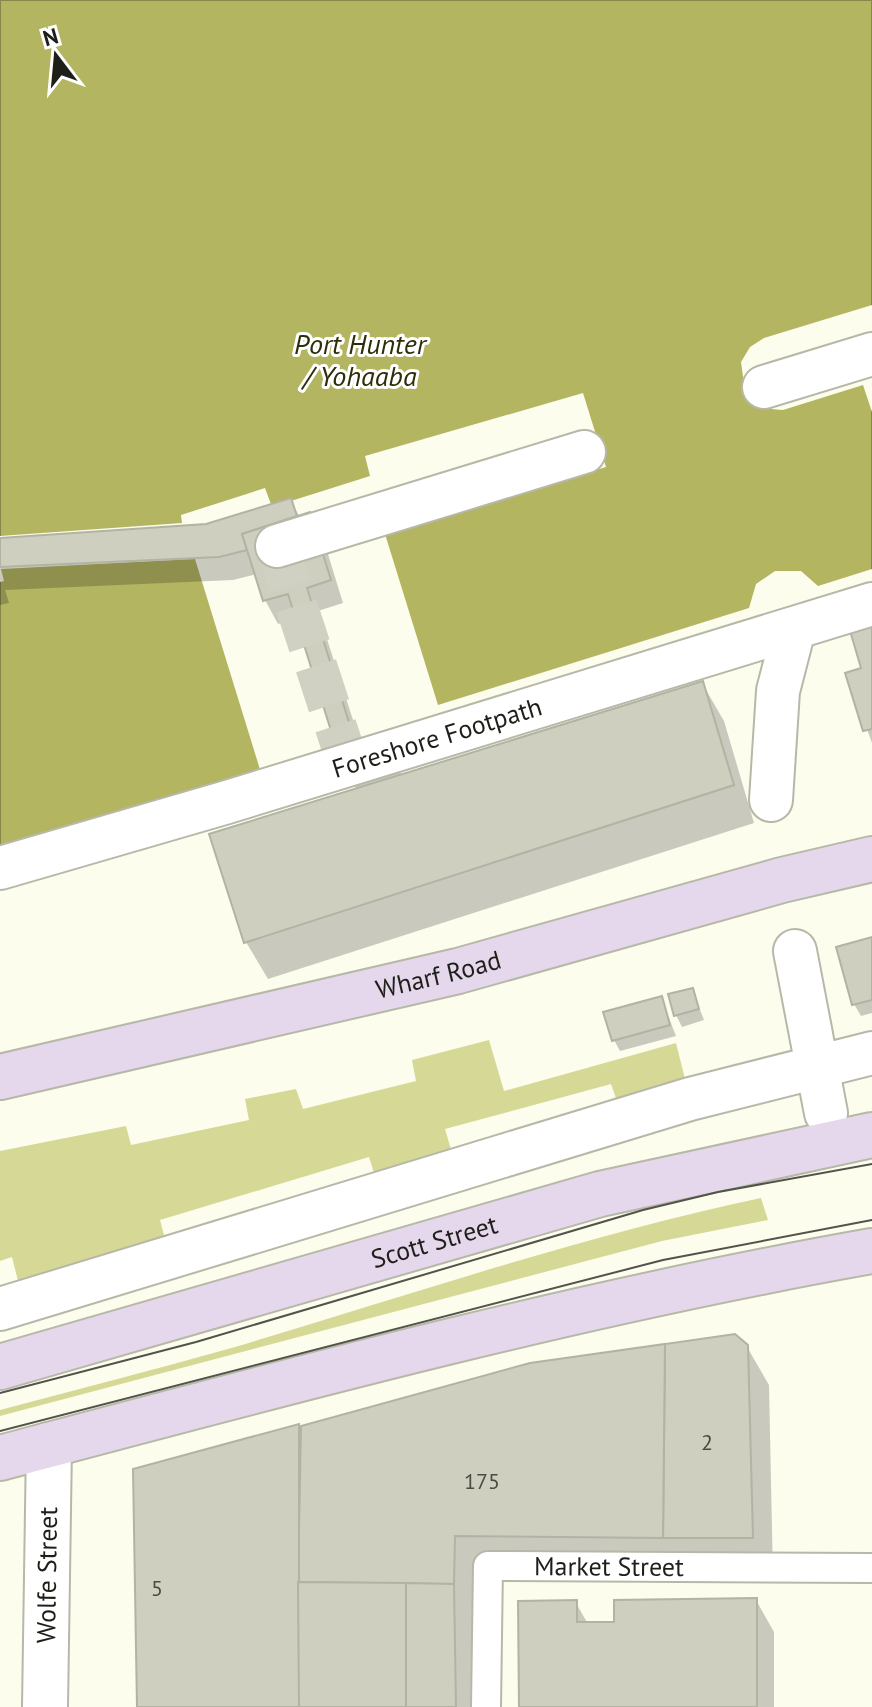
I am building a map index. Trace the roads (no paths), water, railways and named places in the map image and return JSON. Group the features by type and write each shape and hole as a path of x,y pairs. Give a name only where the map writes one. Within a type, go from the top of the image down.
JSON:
{"main road":[{"name":"Wharf Road","path":"0,1077 458,971 782,880 872,859"},
{"name":"Scott Street","path":"0,1367 600,1194 872,1135"},
{"path":"0,1458 506,1326 757,1271 872,1251"}],"street":[{"path":"764,387 872,354"},
{"path":"277,546 584,452"},
{"name":"Foreshore Footpath","path":"0,868 224,803 872,604"},
{"path":"771,800 778,691 794,629"},
{"path":"795,951 826,1113"},
{"path":"0,1309 690,1099 872,1053"},
{"name":"Wolfe Street","path":"45,1707 49,1445"}],"lane":[{"name":"Market Street","path":"486,1707 488,1566 865,1568"}],"water":[{"name":"Port Hunter / Yohaaba","path":"0,0 872,0 872,577 621,653 365,740 0,849"}],"tunnel":[{"path":"277,546 348,764"}],"tram line":[{"path":"0,1393 196,1342 643,1210 718,1192 872,1164"},
{"path":"0,1431 663,1260 872,1220"}]}
